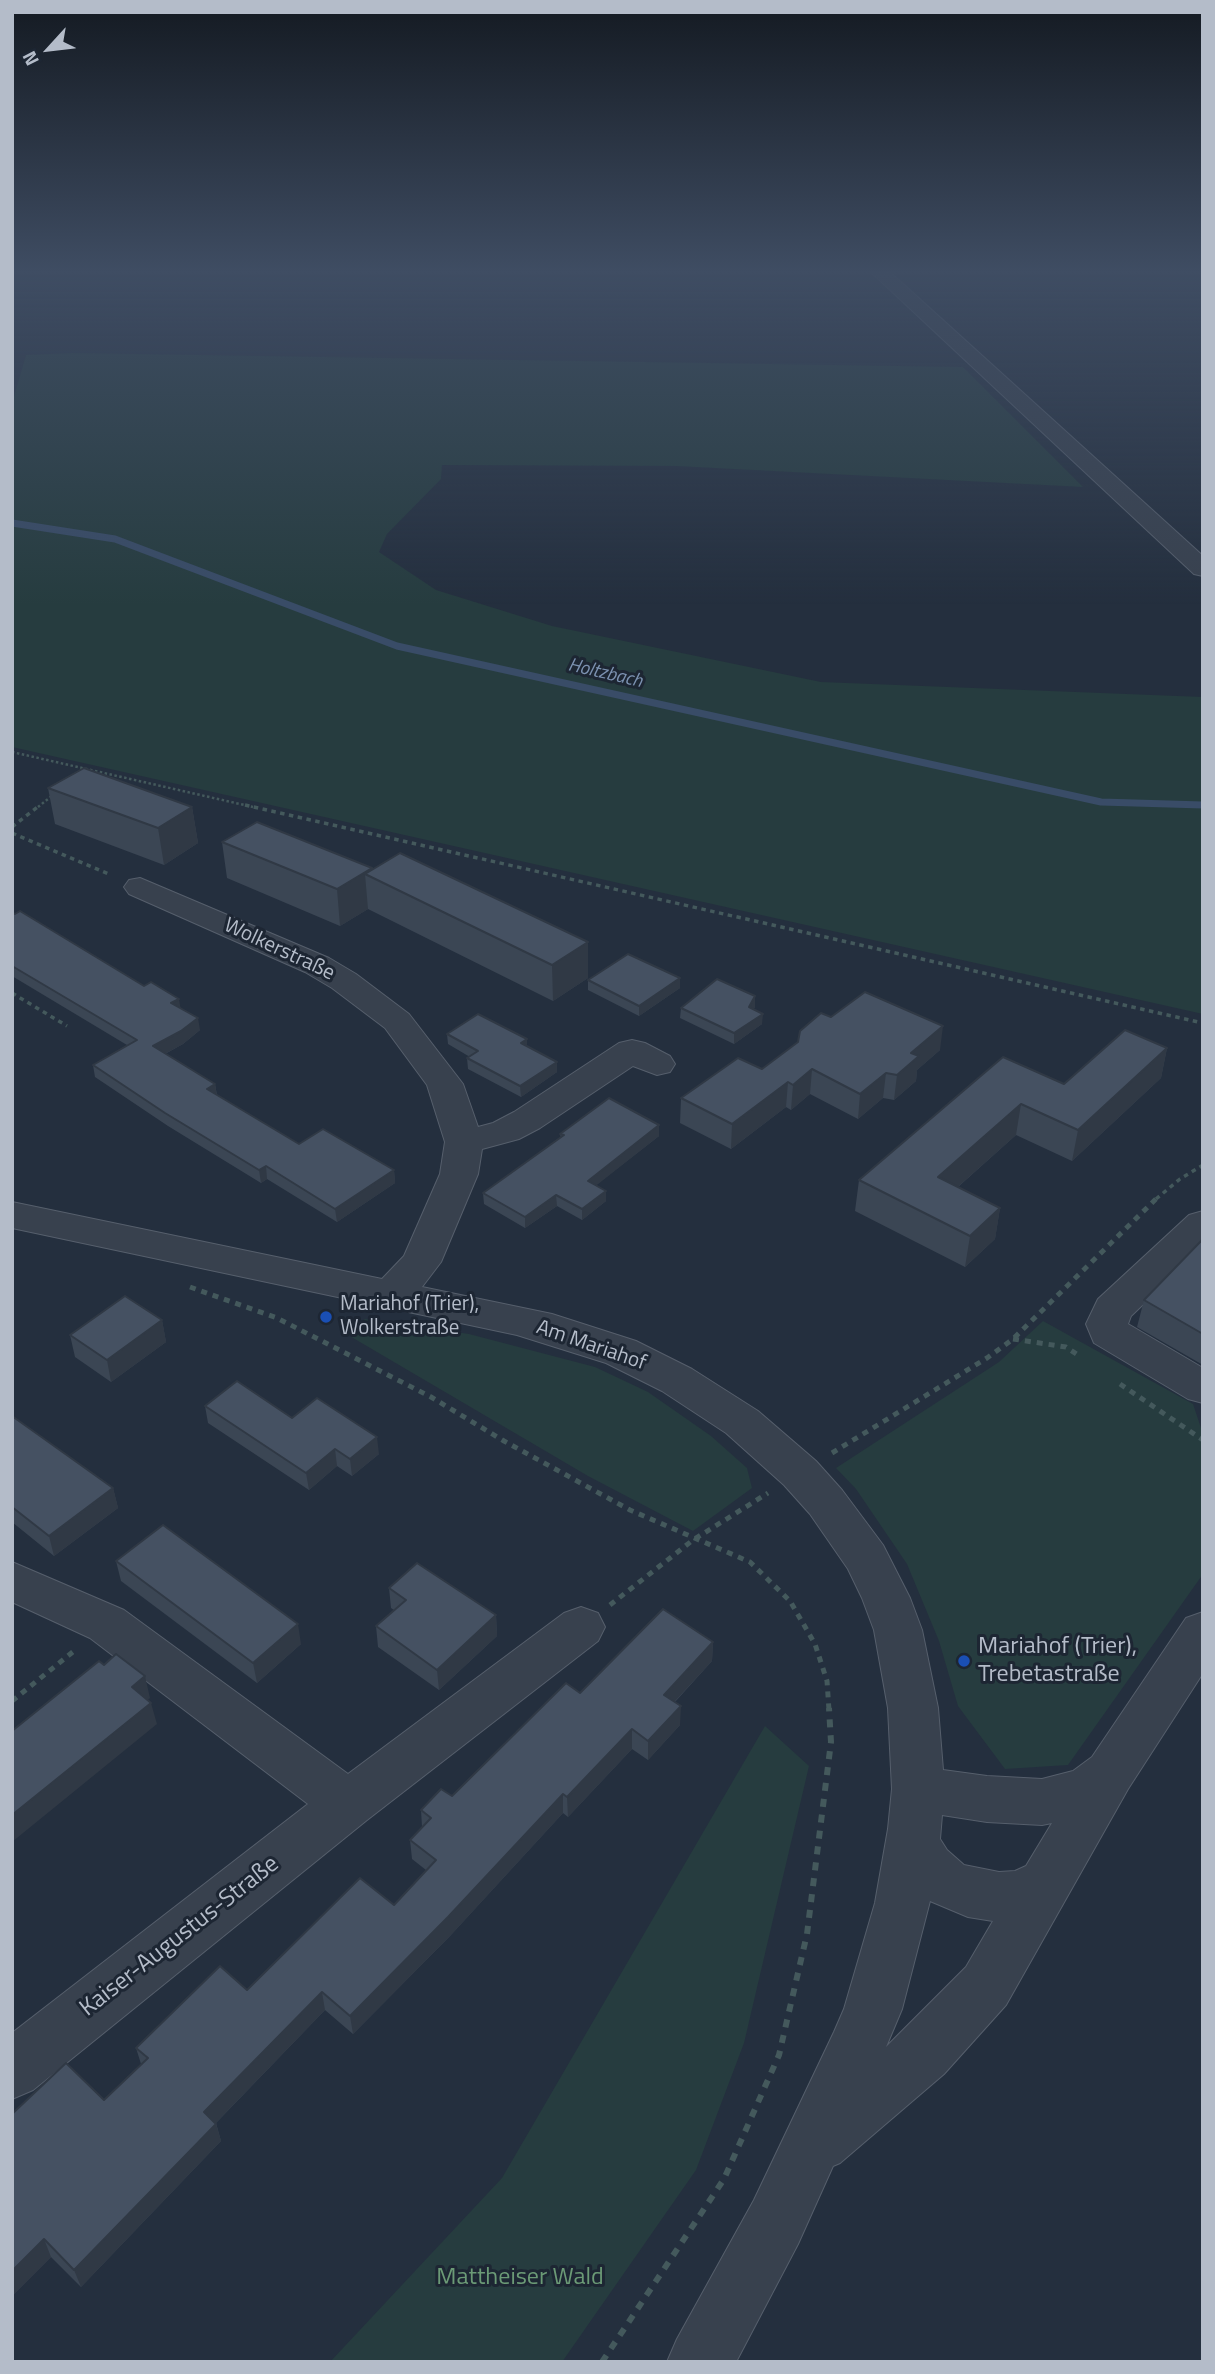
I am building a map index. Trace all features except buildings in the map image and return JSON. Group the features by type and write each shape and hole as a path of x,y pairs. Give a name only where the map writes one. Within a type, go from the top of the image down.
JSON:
{"street":[{"path":"1002,384 1203,569"},
{"name":"Wolkerstraße","path":"140,887 317,965 372,1000 397,1021 445,1084 464,1142 460,1174 421,1262 392,1294"},
{"path":"464,1142 506,1131 527,1120 632,1051 657,1064"},
{"name":"Am Mariahof","path":"12,1214 552,1329 647,1363 742,1422 800,1473 846,1528 866,1558 887,1598 908,1673 918,1788 913,1844 902,1903 873,2009 812,2148 776,2222 700,2362"},
{"path":"1203,1224 1113,1309 1099,1347 1203,1388"},
{"path":"12,1581 107,1624 348,1804"},
{"name":"Kaiser-Augustus-Straße","path":"12,2070 348,1804 581,1627"},
{"path":"812,2148 923,2054 986,1986 1110,1773 1203,1632"},
{"path":"918,1788 986,1799 1042,1802 1091,1787 1110,1773"},
{"path":"913,1844 928,1867 945,1882 968,1892 999,1897 1016,1896 1047,1884"}],"path":[{"path":"12,752 1203,1023"},
{"path":"75,777 86,768"},
{"path":"12,827 54,794"},
{"path":"12,833 140,887"},
{"path":"12,993 67,1026"},
{"path":"1050,1303 1137,1215 1180,1179 1203,1166"},
{"path":"183,1285 277,1318 431,1397 504,1441 630,1510 693,1540 750,1562 790,1601 815,1644 827,1681 831,1742 807,1934 779,2055 724,2179 602,2362"},
{"path":"1013,1339 1066,1347 1099,1347"},
{"path":"1112,1378 1203,1440"},
{"path":"12,1701 107,1624"}],"green space":[{"path":"18,384 980,384 1083,487 676,466 442,465 441,479 387,534 379,552 436,590 552,626 821,682 1203,697 1203,1014 12,747 12,403"},
{"path":"365,1319 469,1334 595,1367 648,1392 711,1436 747,1468 752,1488 693,1531 588,1476 348,1335"},
{"path":"1043,1321 1193,1404 1203,1434 1203,1574 1068,1765 1005,1769 958,1706 939,1641 907,1564 856,1489 836,1468 999,1362"},
{"name":"Mattheiser Wald","path":"765,1726 809,1766 744,2043 696,2170 562,2362 330,2362 502,2178"}],"waterway":[{"name":"Holtzbach","path":"12,523 115,539 397,646 1101,802 1203,805"}],"place":[{"name":"Mariahof (Trier), Wolkerstraße","path":"326,1317"},
{"name":"Mariahof (Trier), Trebetastraße","path":"964,1661"}]}
